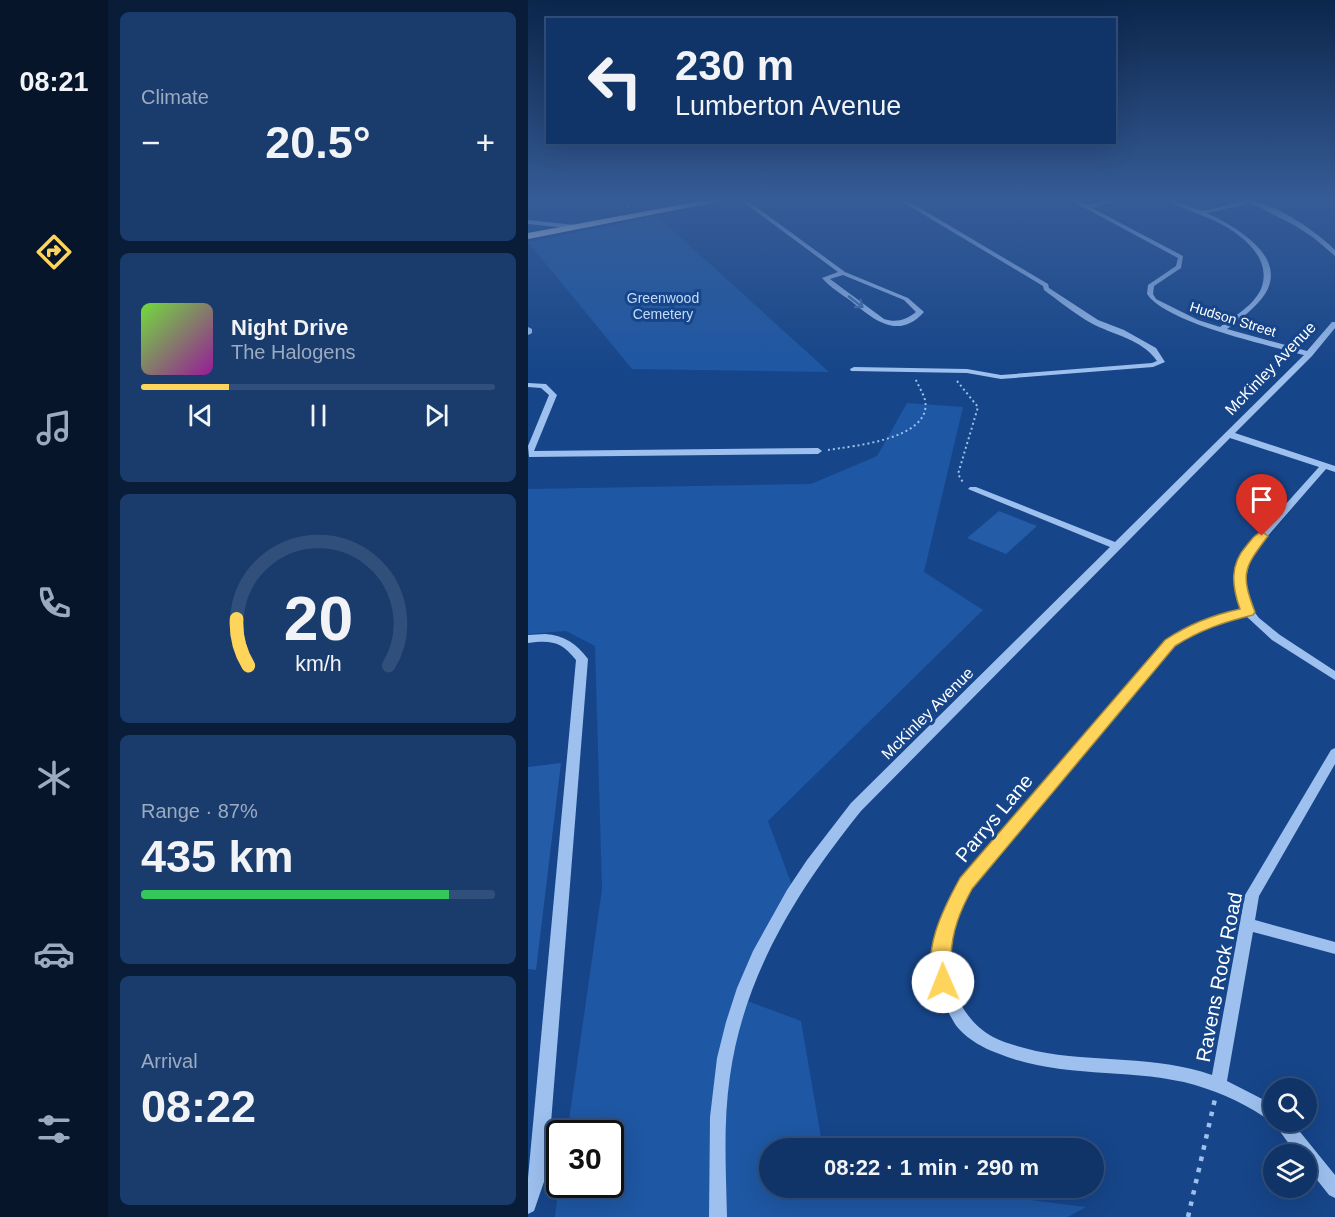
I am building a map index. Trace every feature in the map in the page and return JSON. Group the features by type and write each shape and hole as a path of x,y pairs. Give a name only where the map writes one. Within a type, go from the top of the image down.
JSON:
{"street":[{"path":"822,258 843,273 906,299 920,312 912,319 892,324 881,321 825,278 843,273"},
{"path":"854,369 911,372 967,371 1001,377 1153,366 1161,362 1153,350 1081,314 1046,289 1046,285 1000,258"},
{"name":"Hudson Street","path":"1180,258 1182,261 1179,267 1151,285 1150,294 1154,300 1188,319 1309,354"},
{"path":"1221,330 1261,294 1269,277 1263,258"},
{"name":"McKinley Avenue","path":"718,1217 717,1143 725,1059 736,1013 779,911 806,869 856,807 1309,354 1335,324"},
{"path":"528,385 543,386 553,394 529,454 818,452"},
{"path":"1228,434 1330,467 1246,554 1240,571 1239,588 1248,612 1265,628 1335,676"},
{"path":"973,489 1117,546"},
{"name":"Parrys Lane","path":"1248,612 1216,619 1190,630 1170,643 966,884 948,917 942,956 943,982 954,1013 974,1034 999,1050 1028,1058 1182,1074 1218,1085 1263,1108"},
{"path":"528,639 551,637 570,644 582,659 538,1173 528,1205"},
{"name":"Ravens Rock Road","path":"1218,1085 1252,895 1335,753"},
{"path":"1247,924 1335,948"},
{"path":"1290,1132 1335,1189"}],"path":[{"path":"937,371 957,380 977,403 977,412 958,474 960,479 973,489"},
{"path":"818,452 887,437 906,431 920,422 926,401 911,372"},
{"path":"1188,1217 1218,1085"}],"green space":[{"name":"Greenwood Cemetery","path":"541,258 703,258 829,372 632,369"},
{"path":"907,403 963,407 924,572 983,610 768,821 793,888 745,1000 801,1021 821,1138 759,1138 759,1198 1015,1198 1086,1207 1068,1217 555,1217 557,1198 624,1198 624,1120 569,1120 602,889 595,646 566,631 528,634 528,489 811,484 877,456"}],"building":[{"path":"999,511 1037,526 1006,554 967,538"},
{"path":"561,763 536,970 528,969 528,767"}],"route":[{"path":"943,982 942,956 948,917 966,884 1170,643 1190,630 1216,619 1248,612 1239,588 1240,571 1246,554 1262,536"}]}
